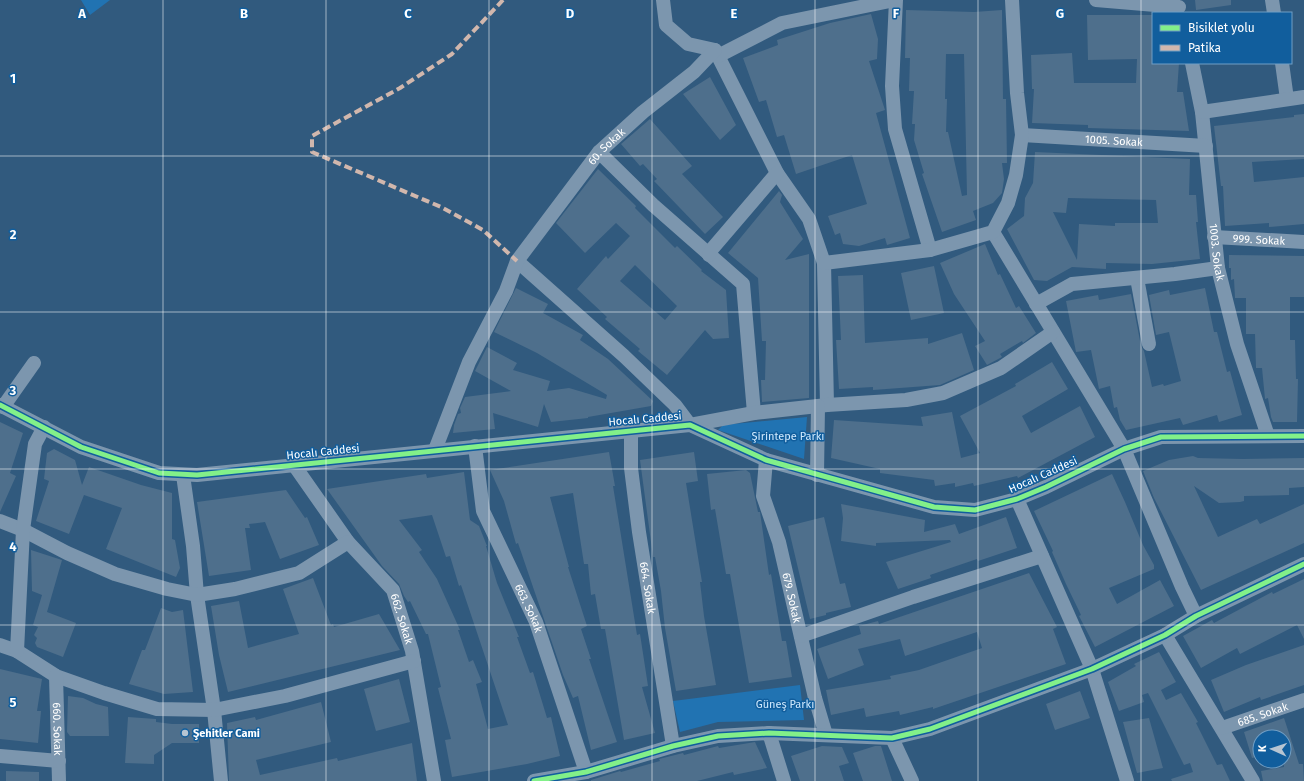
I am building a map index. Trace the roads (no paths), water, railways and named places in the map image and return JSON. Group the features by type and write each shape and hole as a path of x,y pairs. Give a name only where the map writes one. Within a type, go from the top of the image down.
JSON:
{"street":[{"path":"663,0 666,25 688,44 717,53 777,173 809,219 824,263 823,406 817,475"},
{"path":"895,0 892,86 895,129 930,250"},
{"name":"60. Sokak","path":"435,450 469,362 506,291 517,260 599,152 643,112 717,53 782,23 895,0"},
{"path":"824,263 930,250 992,232 1008,202 1016,175 1022,135 1017,93 1012,0"},
{"path":"1096,0 1179,7"},
{"path":"1272,0 1274,12"},
{"name":"1003. Sokak","path":"1192,64 1202,112 1218,268 1237,344 1268,436"},
{"path":"1282,64 1287,99"},
{"path":"1202,112 1304,97"},
{"name":"1005. Sokak","path":"1022,135 1206,146"},
{"path":"599,152 653,205 743,284 754,413"},
{"path":"709,255 712,249 777,173"},
{"path":"992,232 1124,448 1182,587 1196,616"},
{"name":"999. Sokak","path":"1214,237 1304,242"},
{"path":"517,260 624,356 675,405 690,425 754,413 906,400 943,393 1001,368 1053,332"},
{"path":"1036,304 1072,284 1218,268"},
{"path":"1137,278 1149,344"},
{"path":"1,406 34,362"},
{"name":"Hocalı Caddesi","path":"1,406 81,447 159,473 197,475 690,425 766,460 934,507 975,510 1017,500 1124,448 1161,436 1304,436"},
{"path":"17,651 23,530 35,444 44,427"},
{"name":"664. Sokak","path":"631,430 631,468 639,532 673,746"},
{"name":"663. Sokak","path":"475,446 483,511 536,622 586,772"},
{"name":"679. Sokak","path":"766,460 764,496 779,542 815,698 826,735"},
{"name":"662. Sokak","path":"294,465 348,542 393,590 414,661 434,781"},
{"path":"183,474 193,546 197,595 214,710 221,781"},
{"path":"1017,500 1092,669 1127,781"},
{"path":"0,521 23,530 67,553 116,574 167,589 197,595 235,590 300,574 348,542"},
{"path":"801,636 913,597 1042,556"},
{"path":"534,781 586,772 673,746 718,736 769,733 892,738 930,729 1092,669 1165,635 1196,616 1304,564"},
{"path":"1165,635 1253,781"},
{"path":"0,645 17,651 56,676 104,693 157,709 214,710 285,696 414,661"},
{"name":"660. Sokak","path":"56,676 59,781"},
{"name":"685. Sokak","path":"1222,728 1304,700"},
{"path":"769,733 784,781"},
{"path":"892,738 912,781"},
{"path":"0,756 59,761"}],"place":[{"name":"Şehitler Cami","path":"185,733"}],"park label":[{"name":"Şirintepe Parkı","path":"788,436"},
{"name":"Güneş Parkı","path":"785,704"}]}
